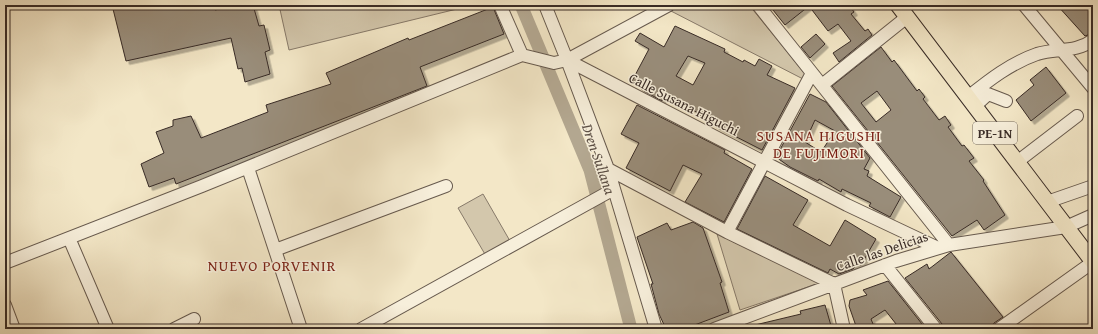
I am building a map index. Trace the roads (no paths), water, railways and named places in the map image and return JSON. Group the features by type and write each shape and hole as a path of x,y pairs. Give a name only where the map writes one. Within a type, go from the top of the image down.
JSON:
{"main road":[{"name":"PE-1N","path":"898,5 1066,227 1086,246 1093,262"}],"street":[{"path":"500,5 523,56"},
{"path":"545,5 608,169 612,191 656,329"},
{"path":"5,263 248,168 523,56 554,63 567,60 667,5"},
{"path":"758,5 822,85 944,246"},
{"path":"1024,5 1093,88"},
{"path":"822,85 908,18"},
{"path":"972,102 995,77 1020,61 1041,53 1080,48 1093,40"},
{"name":"Calle Susana Higuchi","path":"567,60 847,205 944,246"},
{"path":"727,232 812,73"},
{"path":"972,102 988,94 1006,101"},
{"path":"1017,162 1077,116"},
{"path":"248,168 301,329"},
{"path":"608,169 727,232 834,284 844,329"},
{"path":"275,250 446,186"},
{"path":"1048,202 1093,186"},
{"path":"362,329 612,191"},
{"name":"Calle las Delicias","path":"714,329 738,325 834,284 885,265 944,246 1066,227 1093,214"},
{"path":"69,238 108,329"},
{"path":"999,329 1093,262"},
{"path":"885,265 936,329"},
{"path":"5,305 14,329"},
{"path":"174,329 194,319"}],"waterway":[{"name":"Dren Sullana","path":"521,5 590,170 631,329"}],"district":[{"name":"SUSANA HIGUSHI DE FUJIMORI","path":"819,144"},
{"name":"NUEVO PORVENIR","path":"272,265"}]}
